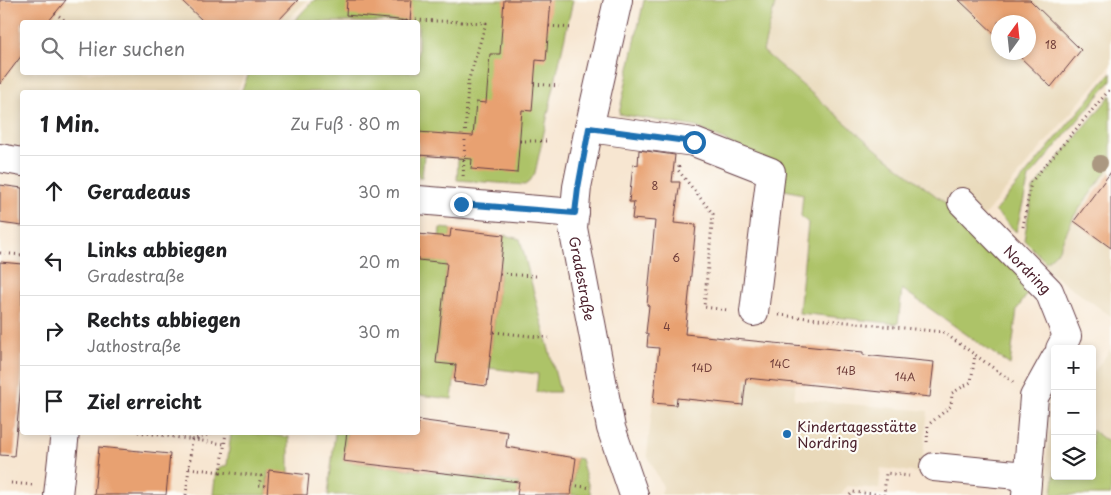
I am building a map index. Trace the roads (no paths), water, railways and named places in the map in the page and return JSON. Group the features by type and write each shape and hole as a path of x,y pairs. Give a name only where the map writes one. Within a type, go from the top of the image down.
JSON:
{"street":[{"name":"Gradestraße","path":"618,0 589,128 578,188 574,228 611,428 634,495"},
{"path":"589,128 694,142 772,172 754,312"},
{"path":"0,158 20,162"},
{"path":"420,200 575,213"},
{"name":"Nordring","path":"962,202 1049,291 1067,336 1062,345"},
{"path":"930,459 1026,486 1034,397 1051,365"},
{"path":"48,490 64,435"}],"place":[{"name":"Kindertagesstätte Nordring","path":"787,434"}]}
